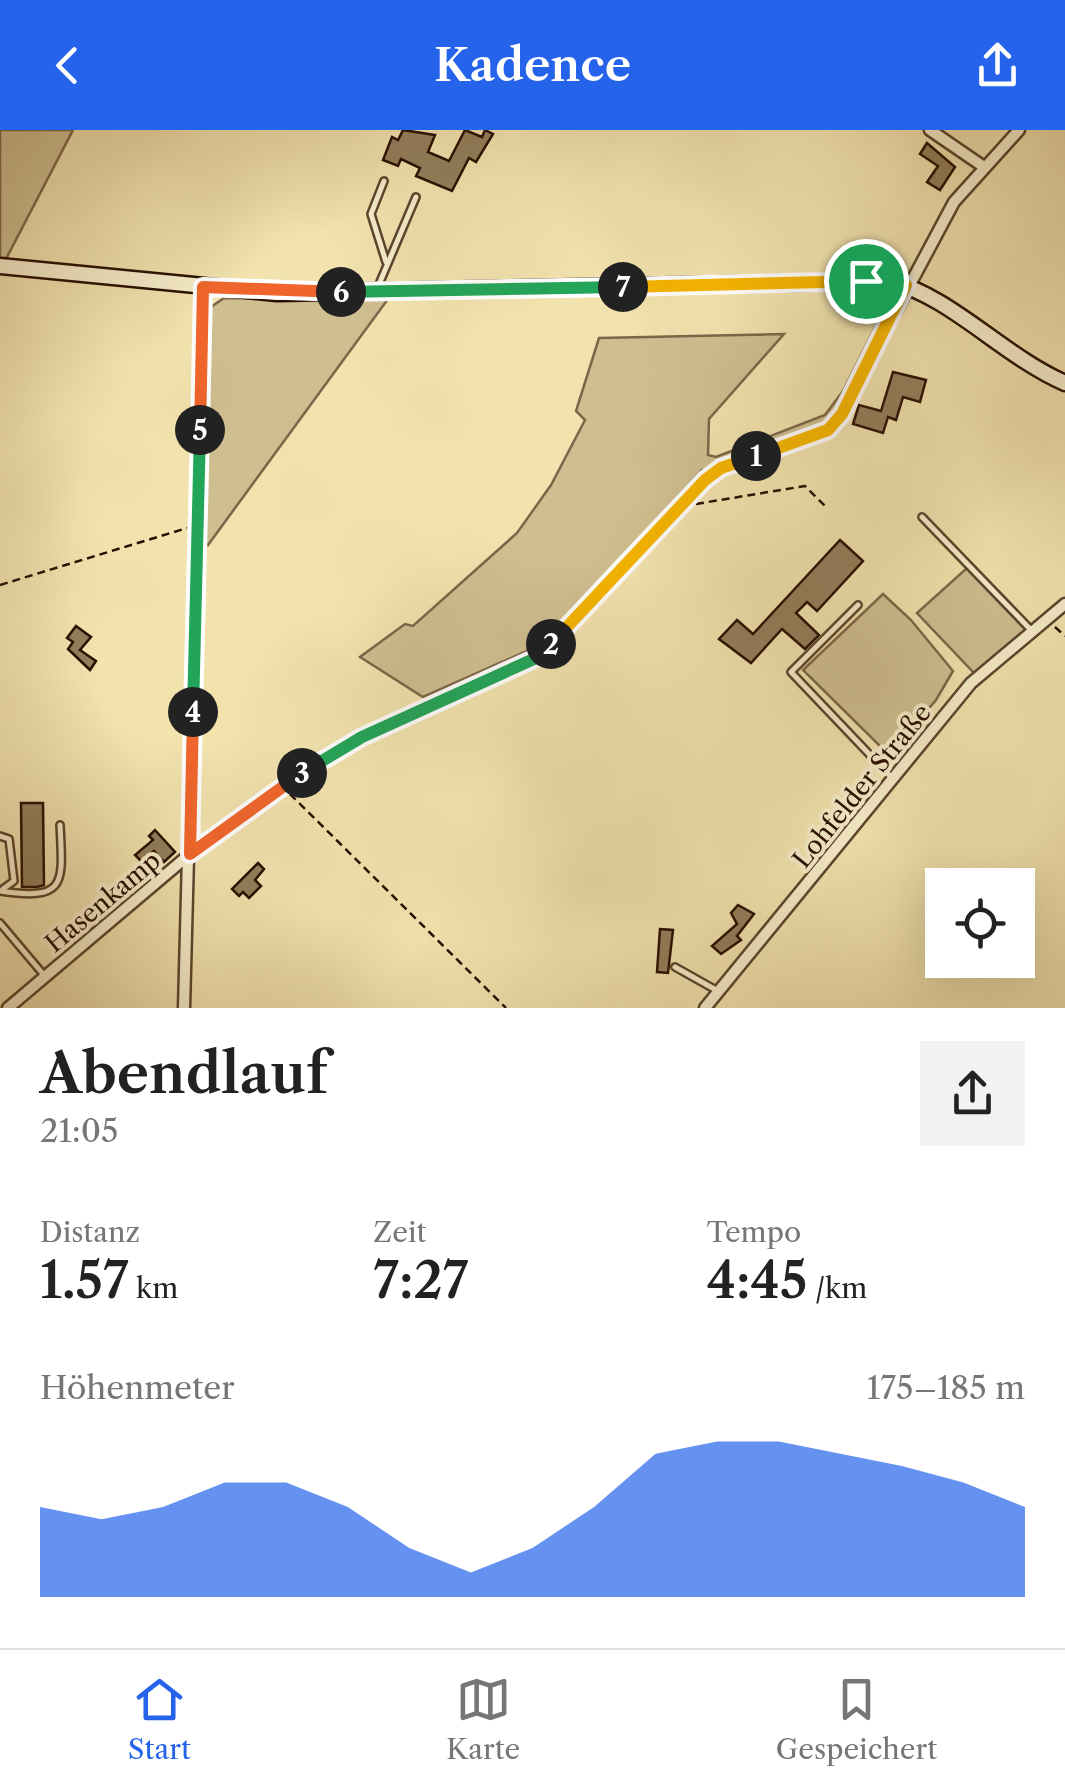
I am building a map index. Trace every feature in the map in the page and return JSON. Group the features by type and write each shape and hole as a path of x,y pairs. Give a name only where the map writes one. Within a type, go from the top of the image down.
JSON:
{"main road":[{"path":"0,266 277,293 866,281 906,285 938,302 1014,357 1065,383"}],"street":[{"path":"930,130 984,167"},
{"name":"Hasenkamp","path":"8,1008 190,854 281,788 362,737 536,658 721,468 835,424 906,285 954,202 1019,130"},
{"path":"184,1008 203,287"},
{"name":"Lohfelder Straße","path":"705,1008 971,682 1065,604"}],"lane":[{"path":"384,181 371,214 387,265"},
{"path":"376,292 416,197"},
{"path":"922,517 1032,631"},
{"path":"858,605 791,672 894,779"},
{"path":"0,890 40,896 48,893 62,872 60,824"},
{"path":"0,836 10,839 14,881 0,890"},
{"path":"0,923 45,977"},
{"path":"675,967 719,992"}],"path":[{"path":"684,502 805,486 824,506"},
{"path":"0,585 198,524"},
{"path":"1047,618 1065,636"},
{"path":"281,788 506,1008"}],"shaded area":[{"path":"0,130 73,130 7,257 0,261"},
{"path":"224,298 388,299 208,545 203,542 210,315 211,307"},
{"path":"896,298 832,422 708,474 702,470 560,624 529,650 423,697 360,657 405,624 413,626 517,533 551,485 585,420 576,411 599,338 784,334 709,419 708,455 716,457 825,415 843,391 889,299"},
{"path":"967,568 1026,630 975,674 917,613"},
{"path":"883,594 911,620 953,671 936,700 889,755 803,670"}],"building":[{"path":"403,130 435,135 428,152 449,161 465,130 482,137 485,130 493,134 476,162 469,158 452,191 416,176 420,168 401,159 398,166 383,160 392,137 398,140"},
{"path":"927,143 955,167 940,190 927,182 938,166 920,154"},
{"path":"893,372 926,380 920,402 903,397 896,420 888,417 883,433 853,424 859,405 881,411"},
{"path":"840,540 863,561 817,611 807,602 796,613 819,635 805,649 782,629 751,663 719,639 737,620 753,634"},
{"path":"76,626 91,637 80,650 96,661 90,670 68,649 73,642 67,638"},
{"path":"21,803 43,803 44,885 37,887 22,887"},
{"path":"155,830 175,852 164,862 154,851 141,861 135,855 153,840 149,836"},
{"path":"258,863 264,869 255,880 261,886 249,898 243,892 239,896 232,889"},
{"path":"738,905 754,914 737,936 741,940 721,954 712,946 737,924 731,913"},
{"path":"660,929 673,930 668,973 657,972"}],"route":[{"path":"866,281 906,285 842,414 828,430 712,474 573,624 536,658 340,748 190,854 203,287 277,293 866,281"}]}
